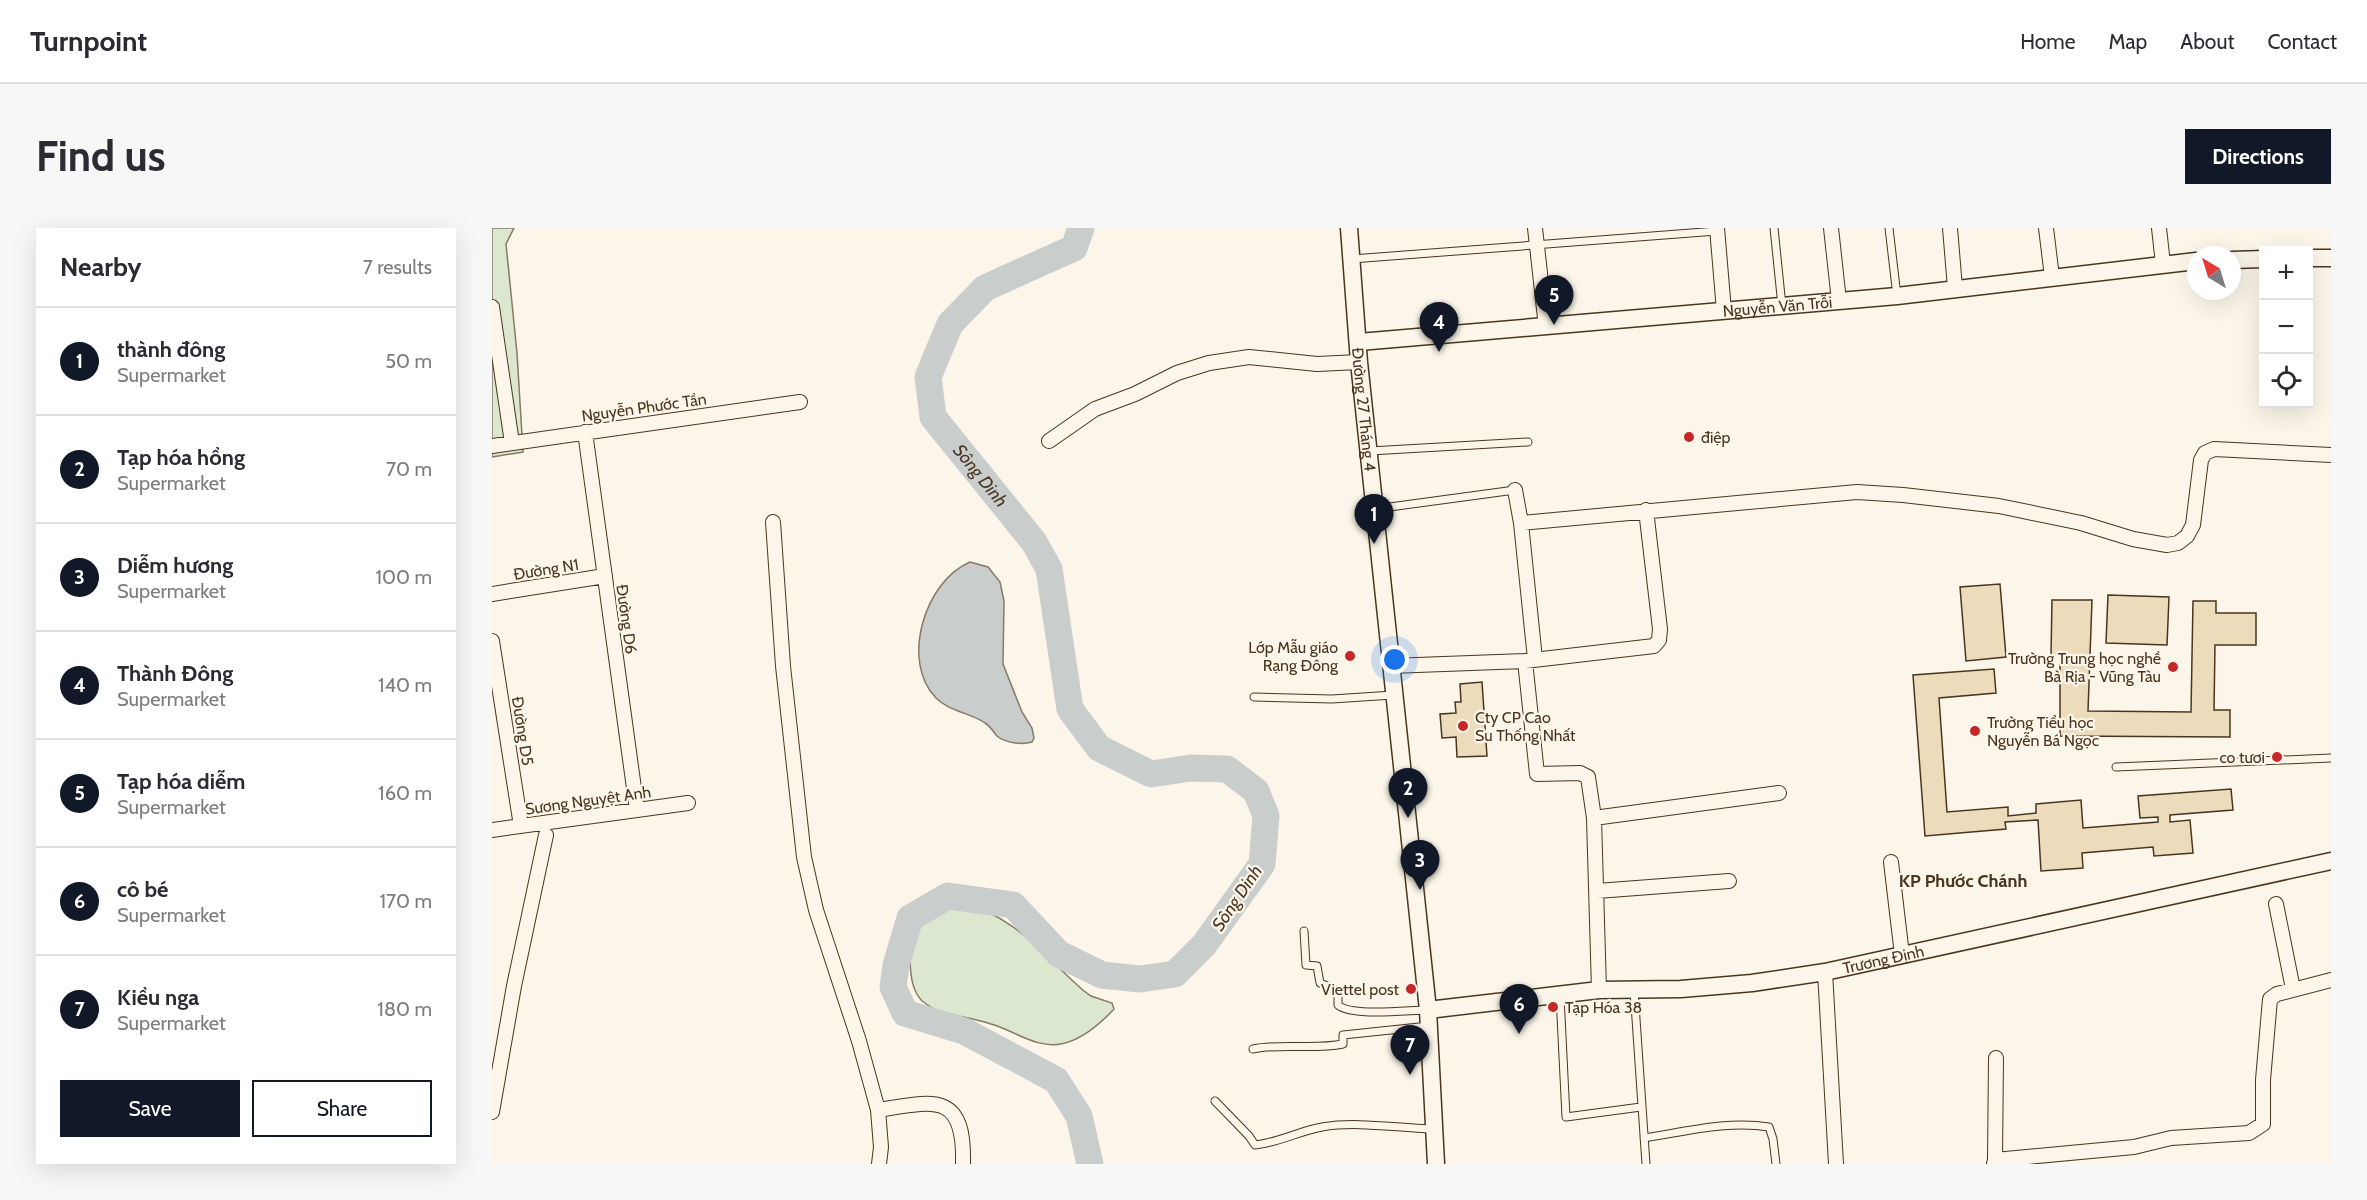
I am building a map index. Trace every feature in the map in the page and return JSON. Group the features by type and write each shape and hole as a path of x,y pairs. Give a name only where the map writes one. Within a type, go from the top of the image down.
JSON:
{"street":[{"name":"Đường 27 Tháng 4","path":"1349,228 1359,362 1428,1018 1436,1164"},
{"path":"1535,228 1546,327"},
{"path":"1831,228 1839,301"},
{"path":"1950,228 1955,288"},
{"path":"2046,228 2052,277"},
{"path":"2159,228 2163,264"},
{"path":"1717,230 1724,311"},
{"path":"2313,258 2331,258"},
{"path":"2241,260 2259,259"},
{"name":"Nguyễn Văn Trỗi","path":"1359,342 1897,296 2187,262"},
{"path":"492,307 512,443"},
{"path":"1049,441 1095,409 1136,394 1177,373 1209,363 1249,357 1317,364 1359,362"},
{"name":"Nguyễn Phước Tần","path":"492,446 800,402"},
{"name":"Đường D6","path":"585,432 637,810"},
{"path":"1521,523 1857,492 1999,506 2081,523 2133,539 2167,545 2178,543 2187,536 2193,525 2201,460 2205,453 2214,449 2331,455"},
{"path":"1515,490 1521,523 1537,774 1580,773 1588,777 1594,818 1599,990"},
{"path":"1390,666 1530,660 1646,649 1654,646 1659,640 1646,510"},
{"path":"773,522 783,666 804,857 816,910 859,1041 878,1110 879,1164"},
{"name":"Đường N1","path":"492,594 605,576"},
{"name":"Đường D5","path":"492,641 521,826"},
{"path":"1594,818 1779,793"},
{"name":"Sương Nguyệt Anh","path":"492,830 688,803"},
{"path":"492,1112 514,986 546,835"},
{"name":"Trương Định","path":"1428,1018 1560,993 1681,989 1752,983 1825,972 2331,861"},
{"path":"1891,862 1902,955"},
{"path":"1597,891 1729,881"},
{"path":"2276,904 2293,989"},
{"path":"1825,972 1836,1164"},
{"path":"1996,1058 1995,1162 2149,1144 2171,1138 2249,1133 2257,1130 2263,1124 2265,1113 2263,1080 2270,999 2293,989 2331,980"},
{"path":"878,1110 933,1103 951,1112 958,1120 963,1164"}],"lane":[{"path":"1774,228 1782,306"},
{"path":"1889,228 1897,296"},
{"path":"1352,259 1717,230"},
{"path":"1370,451 1528,442"},
{"path":"1375,509 1515,490"},
{"path":"1254,696 1332,699 1393,695"},
{"path":"2116,767 2331,758"},
{"path":"1304,931 1306,964 1317,966 1320,983 1334,988 1338,996 1338,1005 1343,1009 1428,1018"},
{"path":"1634,989 1646,1164"},
{"path":"1560,993 1566,1117 1641,1107"},
{"path":"1253,1049 1288,1045 1331,1047 1343,1044 1343,1035 1428,1018"},
{"path":"1215,1101 1255,1145 1269,1144 1318,1127 1346,1124 1434,1129"},
{"path":"1644,1138 1726,1126 1752,1124 1769,1127 1776,1164"}],"green space":[{"path":"492,228 514,228 506,244 517,353 523,452 492,457"},
{"path":"961,904 997,916 1028,938 1084,991 1091,996 1112,1003 1114,1009 1097,1026 1083,1035 1069,1042 1052,1045 929,1006 919,997 913,983 908,945 910,931 928,913"}],"shaded area":[{"path":"970,562 988,567 1000,582 1004,601 1003,664 1022,712 1032,728 1034,738 1032,742 1014,743 1000,738 985,723 941,703 925,682 920,664 919,644 930,604 941,586 954,572"}],"building":[{"path":"2000,584 2006,657 1966,661 1960,587"},
{"path":"2108,595 2169,597 2167,645 2106,643"},
{"path":"2052,600 2092,600 2088,711 2191,712 2193,601 2216,601 2216,613 2256,613 2256,645 2215,645 2214,710 2230,710 2230,737 2060,736 2060,664 2080,664 2080,655 2051,655"},
{"path":"1994,669 1996,693 1939,698 1947,812 2008,807 2008,816 2036,813 2036,804 2081,800 2083,828 2158,822 2158,817 2140,818 2138,796 2231,789 2233,810 2170,815 2170,822 2190,820 2193,853 2154,856 2153,847 2082,853 2083,868 2041,871 2038,820 2005,822 2006,829 1925,836 1913,675"},
{"name":"Cty CP Cao Su Thống Nhất","path":"1482,682 1487,756 1457,757 1456,737 1442,738 1440,714 1456,713 1455,702 1461,702 1460,684"}],"waterway":[{"name":"Sông Dinh","path":"1081,228 1074,248 985,288 950,324 928,377 933,417 1034,542 1049,569 1070,709 1099,748 1151,774 1191,768 1227,769 1256,791 1266,816 1262,864 1204,945 1175,974 1140,979 1102,975 1059,954 1013,905 948,896 910,918 896,965 893,987 905,1013 964,1031 1056,1080 1079,1116 1090,1164"}],"place":[{"name":"Tạp hóa diễm","path":"1554,325"},
{"name":"Thành Đông","path":"1439,352"},
{"name":"điệp","path":"1689,437"},
{"name":"thành đông","path":"1374,544"},
{"name":"Lớp Mẫu giáo Rạng Đông","path":"1350,656"},
{"name":"Trường Trung học nghề Bà Rịa - Vũng Tàu","path":"2173,667"},
{"name":"Cty CP Cao Su Thống Nhất","path":"1463,726"},
{"name":"Trường Tiểu học Nguyễn Bá Ngọc","path":"1975,731"},
{"name":"co tươi","path":"2277,757"},
{"name":"Tạp hóa hồng","path":"1408,818"},
{"name":"Diễm hương","path":"1420,890"},
{"name":"Viettel post","path":"1411,989"},
{"name":"Tạp Hóa 38","path":"1553,1007"},
{"name":"cô bé","path":"1519,1034"},
{"name":"Kiều nga","path":"1410,1075"}],"district":[{"name":"KP Phước Chánh","path":"1963,881"}]}
